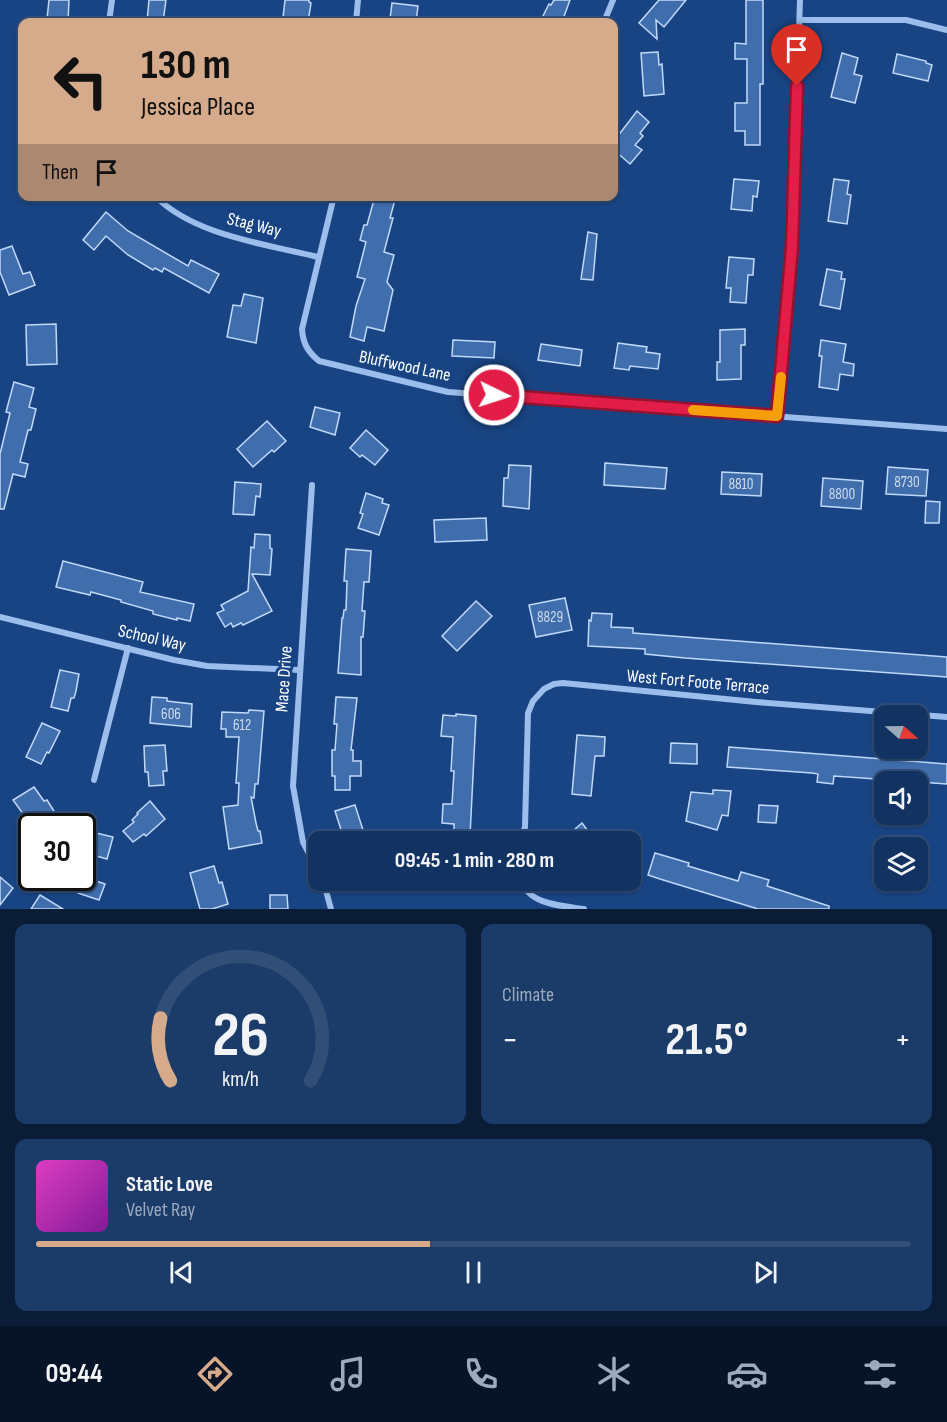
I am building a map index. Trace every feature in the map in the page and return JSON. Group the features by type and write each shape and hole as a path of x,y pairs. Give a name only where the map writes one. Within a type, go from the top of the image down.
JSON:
{"street":[{"path":"110,18 112,0"},
{"path":"356,18 358,0"},
{"path":"606,18 614,0"},
{"path":"777,416 792,247 800,0"},
{"path":"800,20 887,19 921,23 947,30"},
{"name":"Stag Way","path":"160,201 187,219 216,232 318,257"},
{"name":"Bluffwood Lane","path":"333,201 302,329 303,342 310,354 325,363 448,392 947,429"},
{"name":"Mace Drive","path":"308,852 303,842 292,786 312,485"},
{"name":"School Way","path":"0,617 207,666 299,670"},
{"path":"94,780 128,648"},
{"name":"West Fort Foote Terrace","path":"524,831 528,780 528,713 538,694 554,684 586,684 619,690 947,717"},
{"path":"326,891 331,909"},
{"path":"527,891 552,905 584,909"}],"building":[{"path":"49,0 69,0 68,18 47,18"},
{"path":"149,0 166,0 164,18 147,18"},
{"path":"285,0 309,0 311,3 309,18 283,18"},
{"path":"554,0 570,0 563,18 542,18 549,4 551,5"},
{"path":"659,0 686,0 664,27 656,20 657,39 639,23"},
{"path":"746,0 763,0 760,145 745,145 745,131 735,131 735,103 747,103 747,59 735,59 735,43 746,44"},
{"path":"392,3 418,6 416,18 390,18"},
{"path":"658,52 659,65 662,64 664,94 644,96 641,53"},
{"path":"842,53 858,58 854,74 862,76 855,103 831,97"},
{"path":"897,54 926,61 932,65 928,81 893,73"},
{"path":"637,111 649,122 640,133 643,136 635,145 642,150 630,164 618,154 618,136"},
{"path":"734,179 759,181 757,197 753,196 752,211 731,209"},
{"path":"834,179 849,181 847,194 851,195 847,224 828,221"},
{"path":"374,201 395,201 390,218 393,218 384,252 394,255 387,282 393,290 384,331 367,327 364,341 350,337 356,306 365,279 357,277 366,242 360,240 364,225 367,225"},
{"path":"106,212 128,231 188,266 191,260 219,274 209,293 164,268 162,272 155,268 153,270 128,255 106,236 94,250 83,240"},
{"path":"588,232 597,234 593,280 581,279"},
{"path":"12,246 23,274 30,272 35,285 9,295 0,272 0,250"},
{"path":"729,257 754,259 753,275 748,275 746,303 730,302 731,288 726,288"},
{"path":"827,269 842,272 841,279 845,279 840,309 820,305"},
{"path":"244,294 263,298 256,343 227,337 233,305 241,306"},
{"path":"56,324 57,364 27,365 26,325"},
{"path":"745,329 745,345 741,345 741,379 717,380 717,362 720,362 720,330"},
{"path":"453,340 495,342 494,358 452,356"},
{"path":"821,340 846,344 843,362 854,364 853,376 840,374 838,390 819,387"},
{"path":"618,343 647,347 646,352 660,354 658,369 630,366 629,370 614,368"},
{"path":"541,344 582,350 580,366 538,360"},
{"path":"14,382 34,388 29,407 36,409 20,462 28,464 25,477 13,474 4,509 0,509 0,454 10,413 6,412"},
{"path":"315,407 340,413 335,435 310,427"},
{"path":"267,421 286,441 253,467 237,449"},
{"path":"366,430 388,450 375,465 362,455 360,457 350,448"},
{"path":"605,463 667,468 665,489 604,485"},
{"path":"509,465 531,466 529,509 503,506 504,478 508,478"},
{"path":"888,467 928,470 926,496 886,494"},
{"path":"722,472 762,474 761,496 721,494"},
{"path":"823,478 863,481 861,509 821,506"},
{"path":"235,482 261,484 260,497 256,496 254,515 233,514"},
{"path":"366,493 383,499 382,503 389,505 379,535 358,528"},
{"path":"926,501 940,502 939,523 925,523"},
{"path":"486,518 487,540 435,542 434,520"},
{"path":"255,534 270,535 270,548 272,549 270,575 252,574 272,611 243,625 241,623 233,627 231,623 225,627 217,613 224,610 221,605 248,591 251,547 254,548"},
{"path":"346,549 371,551 369,582 364,582 362,611 365,611 363,637 361,637 361,675 338,673 342,618 346,610 347,581 344,581"},
{"path":"63,561 143,582 140,592 194,604 190,621 153,614 153,611 91,592 90,595 56,587"},
{"path":"565,598 572,630 536,637 529,605"},
{"path":"476,601 492,616 457,651 442,636"},
{"path":"592,613 612,614 611,627 633,628 633,633 947,657 947,677 685,658 645,654 645,649 588,646 589,620 591,621"},
{"path":"60,670 79,674 74,698 71,698 68,711 51,707"},
{"path":"152,697 192,704 191,727 150,723"},
{"path":"336,697 357,698 351,750 353,750 353,761 361,761 361,776 350,776 350,790 335,790 335,776 332,776 332,750 335,750 337,724 334,724"},
{"path":"249,710 264,711 258,784 255,784 254,798 251,797 262,843 229,849 223,807 238,805 239,783 236,783 239,737 226,737 226,729 221,729 222,712 248,713"},
{"path":"456,714 476,716 470,831 454,831 454,824 442,823 443,804 452,804 454,771 451,771 453,737 441,736 443,715 456,716"},
{"path":"42,723 60,731 41,764 26,757"},
{"path":"577,735 605,737 604,756 595,756 591,796 572,794"},
{"path":"671,743 697,744 697,764 670,763"},
{"path":"165,745 167,771 163,771 164,785 149,786 148,772 145,772 144,746"},
{"path":"729,747 947,764 947,784 928,783 928,771 874,771 874,779 834,776 833,784 817,782 818,774 812,773 727,767"},
{"path":"34,787 44,801 47,800 55,813 22,813 13,800"},
{"path":"713,790 731,791 728,816 722,815 717,830 686,821 691,792 713,794"},
{"path":"150,801 165,819 146,836 144,834 133,842 123,831 134,822 132,820 137,813"},
{"path":"355,805 363,830 341,831 335,811"},
{"path":"759,805 778,806 776,823 758,822"},
{"path":"582,823 588,831 573,831"},
{"path":"96,833 113,837 107,859 96,856"},
{"path":"655,853 738,881 741,872 769,880 767,886 829,906 829,909 758,909 660,879 648,875"},
{"path":"214,866 219,883 222,882 228,904 212,909 200,909 190,873"},
{"path":"0,877 13,888 0,905"},
{"path":"96,881 105,884 99,900 78,893 79,891 96,891"},
{"path":"40,895 63,909 31,909"},
{"path":"270,895 287,895 288,909 270,909"}],"slow traffic":[{"path":"693,410 777,416 781,377"}],"route":[{"path":"494,395 777,416 792,247 797,86"}]}
